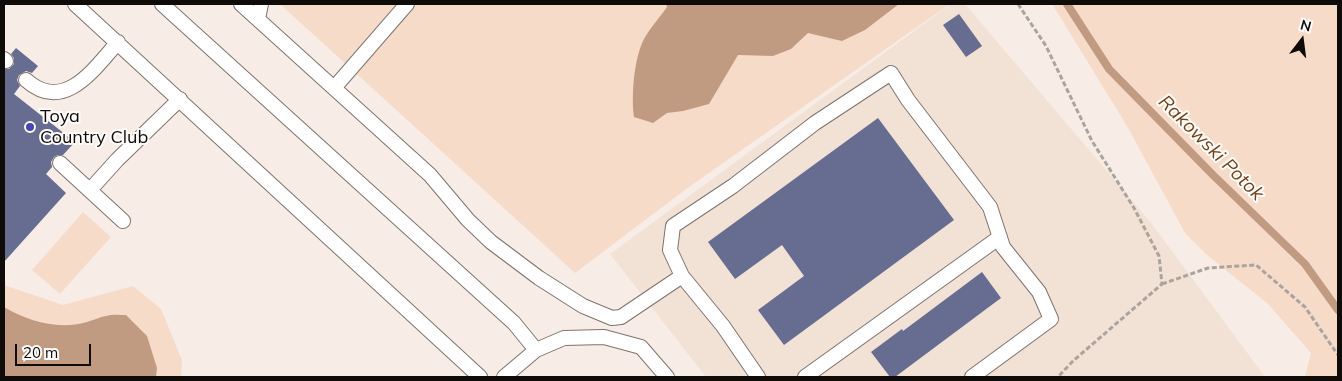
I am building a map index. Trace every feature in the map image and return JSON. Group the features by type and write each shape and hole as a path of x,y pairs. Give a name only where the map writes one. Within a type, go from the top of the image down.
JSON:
{"lane":[{"path":"75,4 480,377"},
{"path":"162,4 514,323 536,350"},
{"path":"241,4 430,175 468,220 492,242 539,278 583,306 612,318 621,317 682,276"},
{"path":"258,19 262,4"},
{"path":"334,88 407,4"},
{"path":"26,80 36,89 58,93 66,90 80,84 118,42"},
{"path":"758,377 723,326 682,276 670,250 673,226 733,186 816,123 891,73 908,100 990,207 1003,248 1039,292 1050,319 972,377"},
{"path":"90,190 117,160 180,99"},
{"path":"60,163 123,221"},
{"path":"805,377 1000,238"},
{"path":"504,377 536,350 564,338 604,337 641,347 667,377"}],"path":[{"path":"1018,4 1046,46 1092,141 1134,208 1159,256 1162,284"},
{"path":"1058,377 1073,361 1162,284 1208,268 1256,265 1305,307 1338,355"}],"shaded area":[{"path":"280,4 950,4 689,187 575,273"},
{"path":"666,4 899,4 865,30 842,41 808,33 791,49 773,56 738,55 709,104 667,113 653,123 634,117 634,77 644,39 667,7"},
{"path":"951,4 965,4 1152,224 1265,377 706,377 610,254"},
{"path":"1052,4 1338,4 1338,377 1305,377 1311,353 1268,304 1207,255 1185,233 1127,126"},
{"path":"83,212 111,237 60,294 32,270"},
{"path":"4,285 63,305 133,286 161,309 182,360 181,377 4,377"},
{"path":"4,307 24,317 55,325 87,322 108,315 126,315 147,336 157,368 156,377 4,377"}],"building":[{"path":"959,14 982,46 966,57 943,25"},
{"name":"Toya Country Club","path":"16,48 38,66 32,73 26,71 19,75 17,80 20,86 14,94 75,142 63,155 54,157 51,162 52,167 46,174 66,193 4,262 4,69 9,69 14,64 14,58 11,54"},
{"path":"878,118 954,220 784,345 758,310 804,276 782,245 735,279 708,242"},
{"path":"982,272 1001,298 895,377 890,377 871,352 902,329 903,331"}],"waterway":[{"name":"Rakowski Potok","path":"1067,4 1109,69 1213,175 1305,264 1338,310"}],"place":[{"name":"Toya Country Club","path":"30,127"}]}
